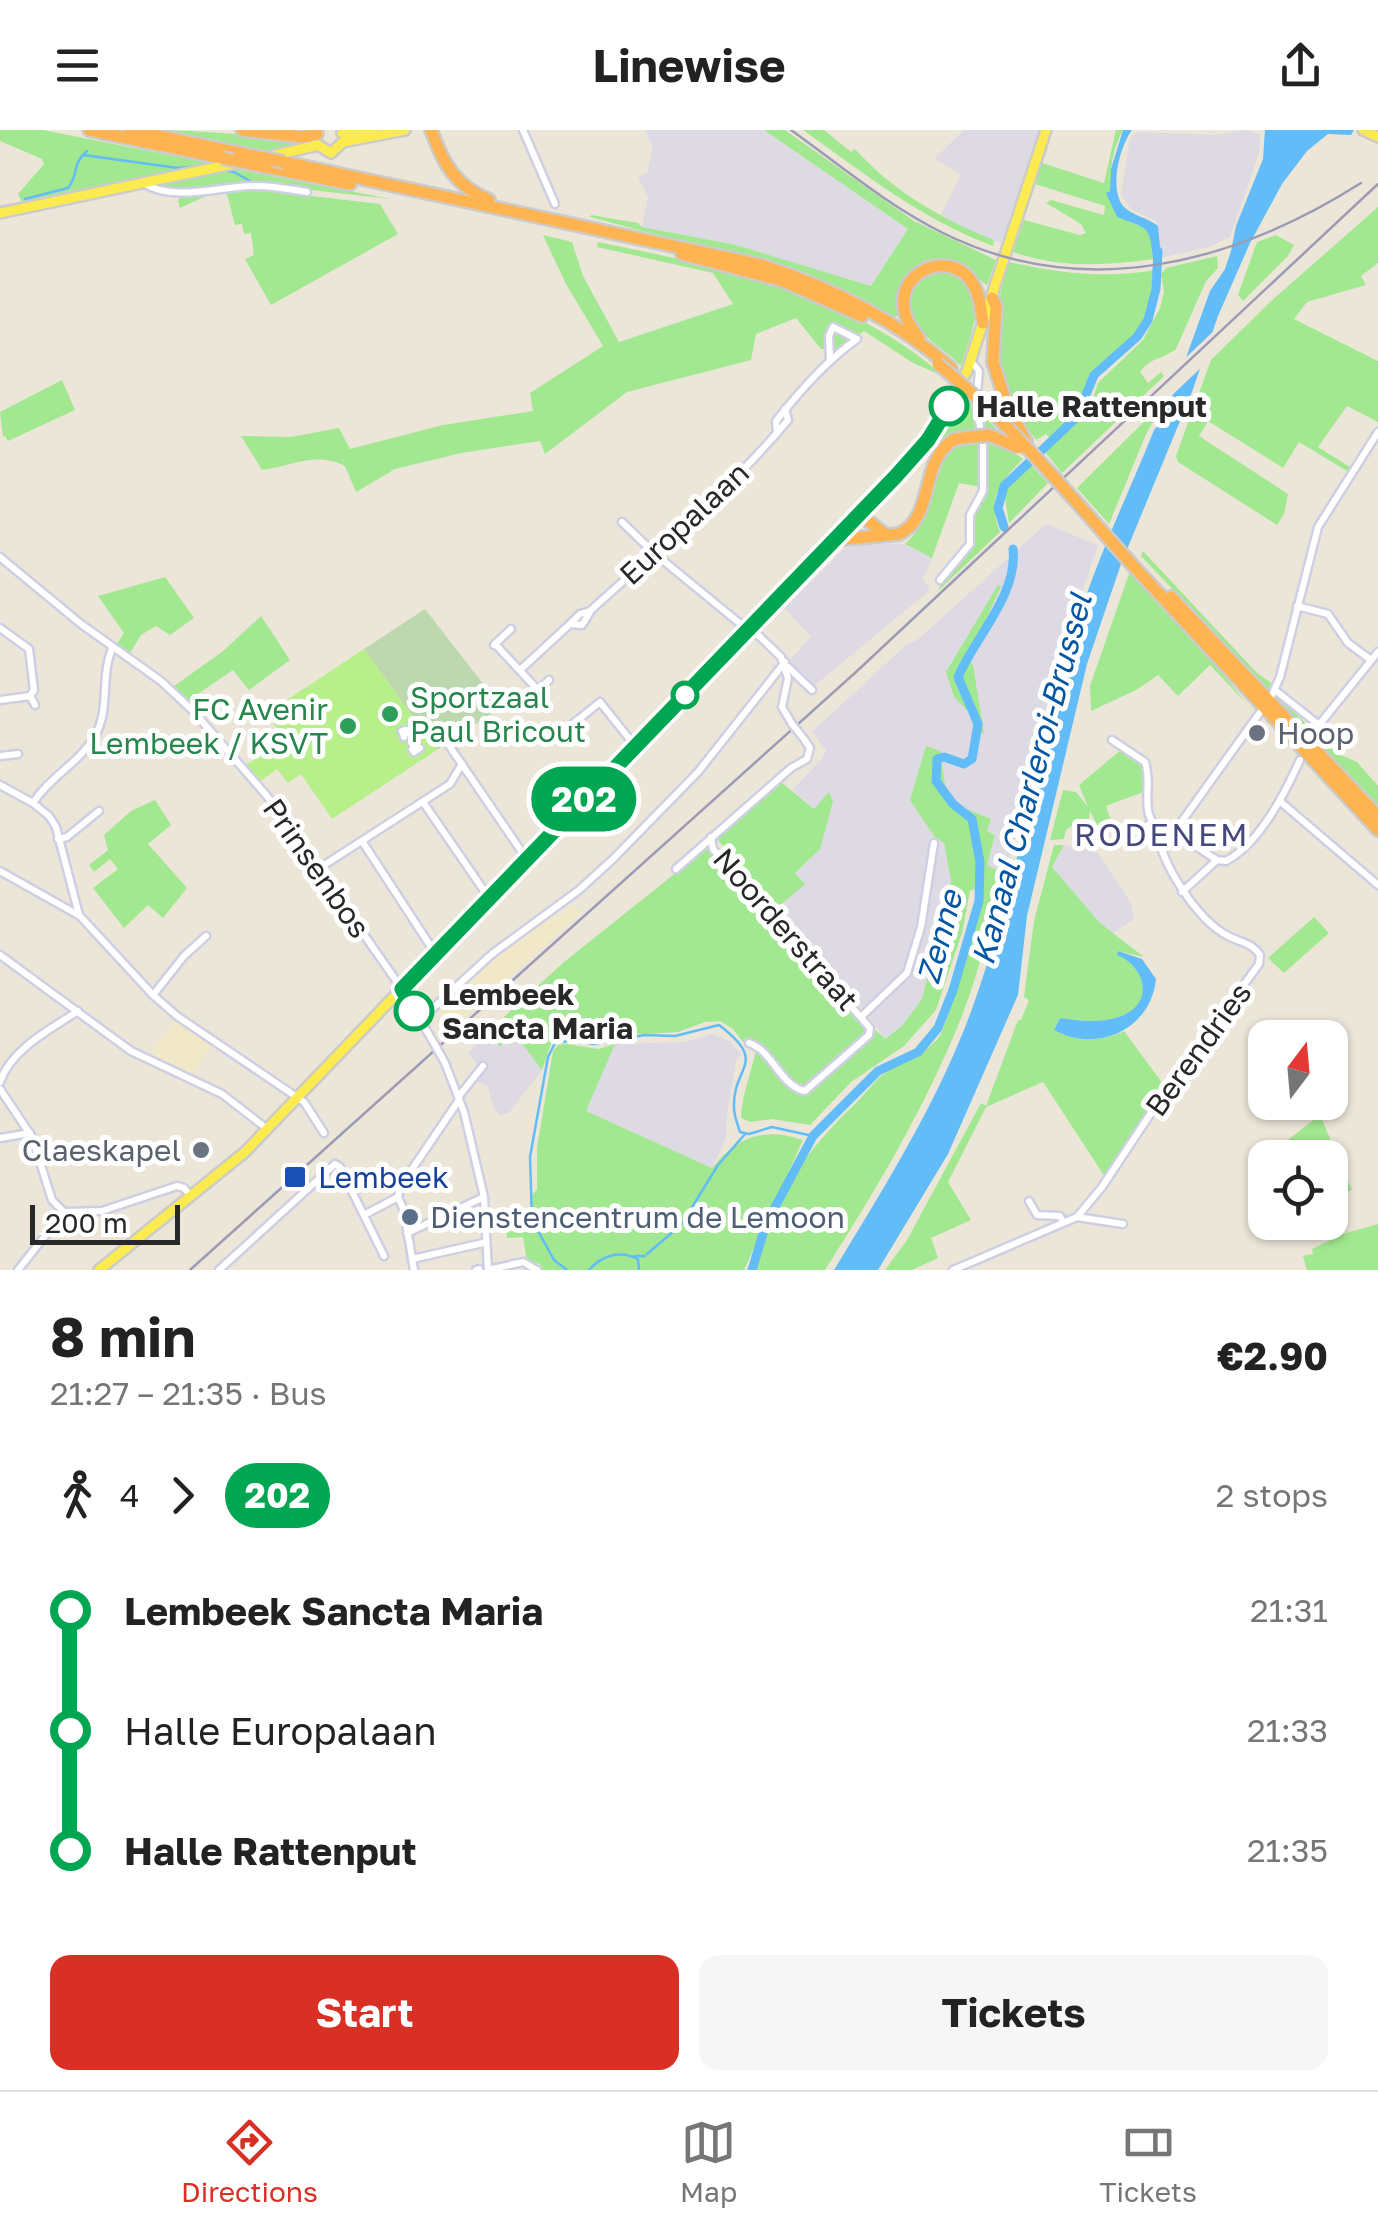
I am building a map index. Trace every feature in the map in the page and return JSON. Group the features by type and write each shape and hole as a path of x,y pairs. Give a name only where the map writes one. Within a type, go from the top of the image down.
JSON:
{"highway":[{"path":"89,130 730,257 785,273 862,308 928,349"},
{"path":"130,130 681,254 782,282 869,320 940,362 1026,441 1152,582"},
{"path":"242,130 316,135"},
{"path":"434,130 447,168 464,186 511,211"},
{"path":"984,323 977,293 967,275 950,267 928,268 913,278 902,303 906,323 940,362 1378,816"},
{"path":"992,298 996,306 993,362 1007,406 1026,441"},
{"path":"834,540 899,534 916,520 932,465 943,448 955,439 978,434 1004,439 1042,467"},
{"path":"860,514 884,534"},
{"path":"1269,699 1378,830"}],"main road":[{"path":"341,135 375,130"},
{"path":"341,135 405,130"},
{"path":"99,1270 245,1152 928,440 971,360 1046,130"},
{"path":"1364,131 1378,137"},
{"path":"0,213 142,183 316,135 332,153 339,150 341,135"}],"street":[{"path":"523,130 555,204"},
{"path":"142,183 158,190 184,193 251,186 306,192"},
{"name":"Europalaan","path":"520,670 654,553 777,434 776,421 785,409 830,359 857,339 833,327 829,336 830,359"},
{"path":"940,580 970,544 970,515 983,491 983,445 976,402 979,370 971,360"},
{"path":"1158,842 1180,824 1269,699 1318,527 1378,432"},
{"path":"622,522 654,553 750,628 812,690"},
{"name":"Prinsenbos","path":"0,558 193,711 267,796 402,989 445,1063 459,1098 484,1197 488,1270"},
{"path":"1297,606 1328,614 1348,642 1371,660"},
{"path":"0,628 28,649 34,690 30,696 0,700"},
{"path":"511,628 494,645 536,692 549,680"},
{"path":"34,803 48,782 86,751 98,729 106,694 105,668 113,647"},
{"path":"1269,699 1315,725 1321,724 1378,652"},
{"path":"420,1020 492,954 579,890 613,859 698,772 786,664"},
{"name":"Noorderstraat","path":"676,868 807,758 810,748 782,706 788,678 786,664"},
{"path":"30,696 35,705"},
{"path":"552,740 600,702 636,746"},
{"path":"1112,740 1145,762 1149,778 1146,807 1182,892 1218,860"},
{"path":"448,744 527,858"},
{"path":"0,756 18,754"},
{"path":"1130,834 1154,825 1226,862 1240,852 1282,802 1300,760"},
{"path":"318,869 454,781 462,764"},
{"path":"0,785 49,816 80,916"},
{"path":"423,802 489,898"},
{"path":"1282,802 1378,884"},
{"path":"58,839 67,838 98,811"},
{"name":"Noorderstraat","path":"711,837 713,850 869,1024 870,1036 805,1091 796,1089 761,1050 748,1043"},
{"path":"362,841 435,953"},
{"path":"862,1016 908,973 921,928 934,843"},
{"path":"0,870 80,916 153,996 176,1016 304,1102 324,1133"},
{"name":"Berendries","path":"953,1270 1076,1216 1102,1186 1194,1048 1207,1036 1260,962 1254,946 1222,933 1182,892"},
{"path":"153,996 184,956 206,936"},
{"path":"0,955 147,1060 222,1094 266,1128"},
{"path":"391,1000 409,1004"},
{"path":"78,1010 24,1048 3,1074 0,1085 30,1133 52,1200 64,1212 102,1211 177,1186 191,1196"},
{"path":"414,1270 406,1248 400,1187 483,1066"},
{"path":"0,1138 30,1133"},
{"path":"220,1270 335,1164 340,1167 384,1256"},
{"path":"364,1215 398,1197"},
{"path":"407,1233 484,1197"},
{"path":"1029,1201 1037,1215 1060,1216 1062,1222"},
{"path":"18,1270 64,1212"},
{"path":"1076,1216 1124,1224"},
{"path":"412,1259 483,1243"},
{"path":"488,1270 522,1262 536,1270"}],"shaded area":[{"path":"645,130 764,130 908,229 871,286 736,245 642,227 648,197 638,177 647,173 653,148"},
{"path":"964,130 1041,130 1004,244 941,215 961,174 934,159"},
{"path":"1246,130 1260,134 1259,153 1230,237 1211,246 1161,258 1156,221 1131,209 1121,195 1130,139 1138,132 1215,135"},
{"path":"1046,524 1098,545 1061,653 1006,874 987,865 995,834 987,832 991,819 962,807 946,791 940,752 934,836 944,843 951,881 922,999 902,1026 884,1039 777,908 804,884 795,873 815,809 792,790 826,750 812,732"},
{"path":"905,544 932,558 923,579 930,590 814,686 795,670 790,660 811,637 784,608 845,548"},
{"path":"1064,845 1098,853 1131,903 1134,919 1110,935 1052,867"},
{"path":"572,905 581,912 453,1028 434,1010 468,977 523,934 527,935 547,918 558,917"},
{"path":"175,1019 211,1045 191,1078 147,1058"},
{"path":"512,1029 542,1070 509,1113 500,1115 494,1109 488,1087 477,1081 477,1064 467,1053 488,1034 500,1046"},
{"path":"712,1034 730,1041 742,1055 737,1058 726,1139 712,1168 585,1111 615,1044 684,1042"}],"green space":[{"path":"0,130 43,130 215,164 23,204 18,194 44,164 42,159 0,141"},
{"path":"156,130 272,137 311,138 270,152"},
{"path":"764,130 785,130 914,221 996,260 987,285 954,262 924,261 908,279 898,316 892,317 797,272 590,217 638,223 642,227 736,245 871,286 908,229"},
{"path":"803,130 824,130 851,152 855,149 902,191 955,223 994,240 993,246 918,209"},
{"path":"1116,130 1123,130 1111,166 1112,192 1123,215 1149,232 1153,259 1083,264 1013,252 1024,220 1080,235 1086,233 1081,224 1046,203 1051,200 1104,215 1105,206 1035,184 1042,163 1104,183"},
{"path":"235,169 391,199 275,186 312,196 380,204 398,234 271,305 245,259 254,255 251,233 244,234 242,224 235,225 227,194 213,193 180,208 180,196 199,194 157,187"},
{"path":"1378,207 1378,263 1361,276 1366,285 1307,302 1294,319 1378,361 1378,422 1347,406 1318,447 1350,467 1347,471 1299,442 1283,468 1208,421 1199,436 1288,494 1277,525 1178,462 1176,456 1211,360"},
{"path":"543,235 572,242 583,276 619,342 733,304 713,273 597,247 598,242 737,273 824,303 906,347 945,377 913,363 864,331 827,357 827,349 821,349 796,318 756,334 751,360 627,392 545,454 540,441 461,453 395,469 356,492 345,466 334,462 314,460 262,470 241,436 291,437 339,428 350,449 443,425 533,411 530,393 603,346 566,284"},
{"path":"1276,235 1294,245 1243,301 1238,295 1257,242"},
{"path":"1217,256 1218,268 1206,281 1176,349 1140,372 1148,383 1161,372 1164,376 1062,473 1045,452 1091,404 1098,383 1143,340 1160,308 1164,292 1161,274 1166,268"},
{"path":"1009,262 1082,274 1155,270 1147,317 1137,332 1088,382 1076,416 1049,437 1046,434 1036,440 1011,397 998,355 998,311"},
{"path":"939,271 957,276 974,295 974,322 961,366 918,328 909,308 917,283"},
{"path":"62,380 75,410 8,441 3,437 0,412"},
{"path":"966,397 1001,434 970,431 936,443 957,401"},
{"path":"1162,408 1147,432 1109,524 1077,488"},
{"path":"981,439 982,487 959,483 932,558 905,544 922,523 950,448"},
{"path":"986,440 1023,459 997,492 995,509 1000,532 938,591 945,576 972,545 972,525 987,487"},
{"path":"1031,465 1048,483 1009,523 1004,492"},
{"path":"1143,551 1257,673 1274,685 1268,690 1141,556"},
{"path":"1130,571 1247,704 1210,665 1178,696 1158,675 1091,711 1090,686"},
{"path":"165,577 194,618 170,635 156,626 141,635 130,653 117,644 124,633 98,596"},
{"path":"998,585 1001,586 968,660 973,665 984,733 975,732 969,712 954,697 946,672"},
{"path":"425,609 501,707 437,750 364,649"},
{"path":"261,616 290,660 249,690 233,670 189,700 174,686 222,652"},
{"name":"FC Avenir Lembeek / KSVT","path":"364,649 437,750 332,819 301,774 288,783 277,769 261,781 246,765 284,740 267,713"},
{"path":"1284,702 1336,753 1357,762 1378,786 1378,810 1281,708"},
{"path":"926,746 940,751 946,791 962,807 991,819 987,831 995,835 987,865 1006,874 973,985 946,1054 915,1117 825,1270 756,1270 771,1221 806,1158 882,1075 919,1054 939,1037 964,962 983,884 970,891 962,933 936,1010 904,1046 851,1082 810,1125 772,1119 750,1122 741,1118 756,1050 768,1061 763,1044 748,1039 743,1042 720,1021 678,1032 593,1042 552,1041 542,1070 512,1030 500,1047 497,1043 509,1026 504,1017 564,962 707,848 867,1030 877,1031 885,1039 902,1026 922,999 951,881 944,843 934,836 910,800"},
{"path":"1122,749 1137,757 1146,769 1146,791 1106,806 1111,821 1098,827 1090,811 1088,827 1076,823 1066,830 1064,839 1050,840 1063,790 1076,792 1088,807 1079,785"},
{"path":"781,782 814,809 829,792 833,801 820,849 795,873 805,884 777,908 717,839"},
{"path":"155,800 171,825 148,844 187,888 163,918 148,905 124,928 93,888 118,869 110,859 94,872 89,865 108,850 104,835 131,811"},
{"path":"1054,845 1064,845 1052,867 1100,923 1144,957 1118,951 1140,975 1142,993 1133,1009 1108,1020 1060,1018 1054,1030 1089,1039 1124,1031 1166,1088 1105,1177 1043,1082 986,1107 948,1182 971,1220 931,1238 938,1258 912,1270 885,1270 907,1240 981,1103 986,1106 1029,1000 1024,997 1034,921"},
{"path":"1314,917 1329,933 1284,973 1268,958"},
{"path":"615,1044 586,1111 712,1168 731,1148 753,1137 776,1134 803,1140 744,1270 542,1270 540,1264 527,1261 523,1237 507,1238 505,1217 531,1216 531,1197 537,1189 537,1148 553,1051 558,1045 598,1049"},
{"path":"1314,1120 1322,1120 1331,1140 1288,1140"},
{"path":"1378,1224 1378,1270 1307,1270 1303,1256 1313,1254 1312,1249 1331,1240 1348,1240 1348,1233"}],"water":[{"path":"1123,130 1132,130 1118,167 1119,198 1127,209 1158,226 1161,258 1153,259 1146,230 1117,217 1106,193 1110,191 1111,169"},
{"path":"1265,130 1354,130 1351,135 1328,134 1307,151 1282,184 1250,243 1218,316 1192,392 1121,564 1087,664 1027,916 1018,995 948,1154 878,1270 834,1270 927,1110 972,1009 1012,875 1077,622 1154,430 1165,416 1210,291 1225,269 1236,226 1263,159"},
{"path":"1118,951 1142,959 1156,979 1144,1011 1120,1032 1104,1038 1071,1037 1054,1030 1060,1018 1116,1018 1140,1001 1139,975 1127,960 1117,955"}],"pier":[{"path":"1221,324 1206,363 1166,401 1177,366"}],"waterway":[{"path":"25,199 68,188 87,151"},
{"path":"83,155 178,168 208,165"},
{"path":"220,170 250,181"},
{"name":"Zenne","path":"1004,527 998,508 1004,486 1077,417 1094,375 1137,337 1148,320 1156,289 1158,251"},
{"name":"Zenne","path":"752,1270 766,1224 813,1136 878,1071 918,1052 938,1028 953,990 979,901 980,862 972,819 953,804 936,781 937,759 944,757 964,764 972,759 978,724 958,677 1009,583 1013,549"},
{"path":"567,1270 554,1260 532,1220 530,1157 548,1057 555,1043 577,1040 593,1044 645,1035 675,1036 719,1025 743,1048 746,1057 735,1094 734,1111 740,1132 749,1134 772,1127 813,1136"},
{"path":"647,1254 681,1225 718,1165 746,1133"},
{"path":"589,1270 605,1258 618,1255 638,1259 639,1270"},
{"path":"635,1256 645,1256"}],"railway":[{"path":"791,130 884,198 943,233 996,254 1050,266 1103,269 1157,265 1210,253 1262,235 1361,183"},
{"path":"190,1270 856,672 1378,184"}],"bus line":[{"name":"202","path":"414,1011 402,989 896,476 928,440 949,406"}],"place":[{"name":"Halle Rattenput","path":"949,406"},
{"name":"Sportzaal Paul Bricout","path":"390,714"},
{"name":"FC Avenir Lembeek / KSVT","path":"348,726"},
{"name":"Hoop","path":"1257,733"},
{"name":"Lembeek Sancta Maria","path":"414,1011"},
{"name":"Claeskapel","path":"201,1150"},
{"name":"Lembeek","path":"295,1177"},
{"name":"Dienstencentrum de Lemoon","path":"410,1217"}],"district":[{"name":"RODENEM","path":"1162,834"}],"water label":[{"name":"Kanaal Charleroi-Brussel","path":"1031,779"}]}
